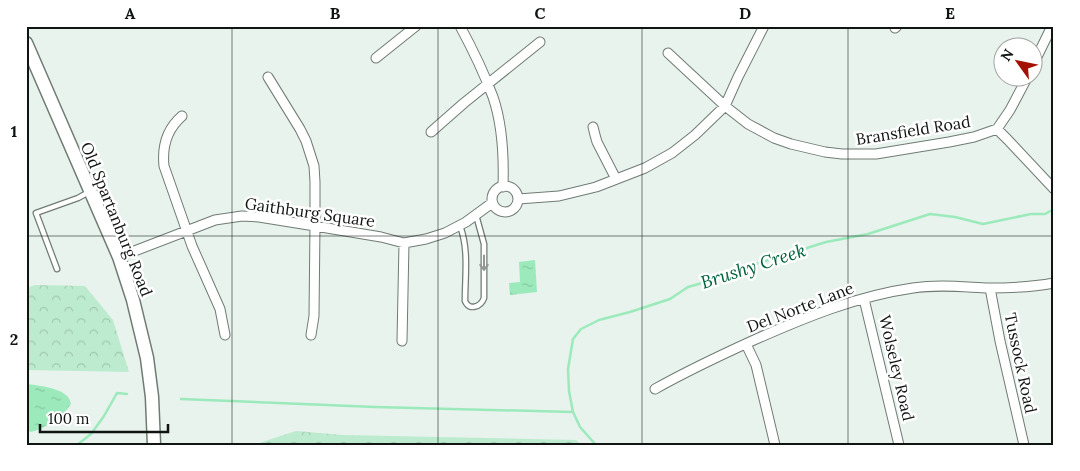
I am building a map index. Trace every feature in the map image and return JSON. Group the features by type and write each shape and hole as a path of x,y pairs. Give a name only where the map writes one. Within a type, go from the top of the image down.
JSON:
{"main road":[{"name":"Old Spartanburg Road","path":"26,43 33,66 118,257 134,302 147,358 152,397 154,445"}],"street":[{"path":"376,58 416,26"},
{"path":"460,26 479,61 493,98 499,122 503,158 503,187"},
{"path":"518,199 572,194 596,187 645,168 672,153 695,135 725,106 764,26"},
{"path":"1042,46 1052,26"},
{"path":"431,132 540,42"},
{"name":"Bransfield Road","path":"668,53 725,106 748,124 774,138 807,148 842,154 876,154 974,137 997,129"},
{"path":"268,77 300,128 314,166 314,316 311,335"},
{"path":"1022,88 997,129 1054,189"},
{"path":"182,116 168,136 164,147 163,159 192,246 220,309 225,335"},
{"path":"593,126 594,136 616,179"},
{"path":"503,187 513,189 518,199 513,210 505,212 497,210 492,203 495,191 503,187"},
{"name":"Gaithburg Square","path":"118,257 215,220 242,216 259,216 404,243 436,237 445,233 460,226 492,203"},
{"path":"402,341 404,243"},
{"name":"Del Norte Lane","path":"655,388 679,375 800,320 864,298 924,286 1025,287 1054,282"},
{"name":"Tussock Road","path":"990,288 1024,445"},
{"name":"Wolseley Road","path":"864,298 900,445"},
{"path":"746,344 756,365 776,445"}],"lane":[{"path":"58,270 36,213 78,198 90,191"},
{"path":"460,226 466,245 465,301 469,307 480,305 484,298 484,244 476,215"}],"green space":[{"path":"35,285 85,286 113,320 129,372 26,370 26,288"},
{"path":"296,431 343,435 576,440 582,445 258,445"}],"water":[{"path":"535,260 537,292 510,295 509,283 520,282 519,262"},
{"path":"26,384 60,391 68,397 71,404 63,414 48,425 31,432 26,430"}],"waterway":[{"name":"Brushy Creek","path":"596,445 580,427 573,412 569,391 568,369 573,339 581,329 599,320 670,299 688,287 734,274 756,264 826,242 868,234 930,214 955,217 983,224 1031,214 1045,214 1054,209"},
{"path":"77,445 91,434 117,393 127,394"},
{"path":"181,399 375,407 573,412"}]}
